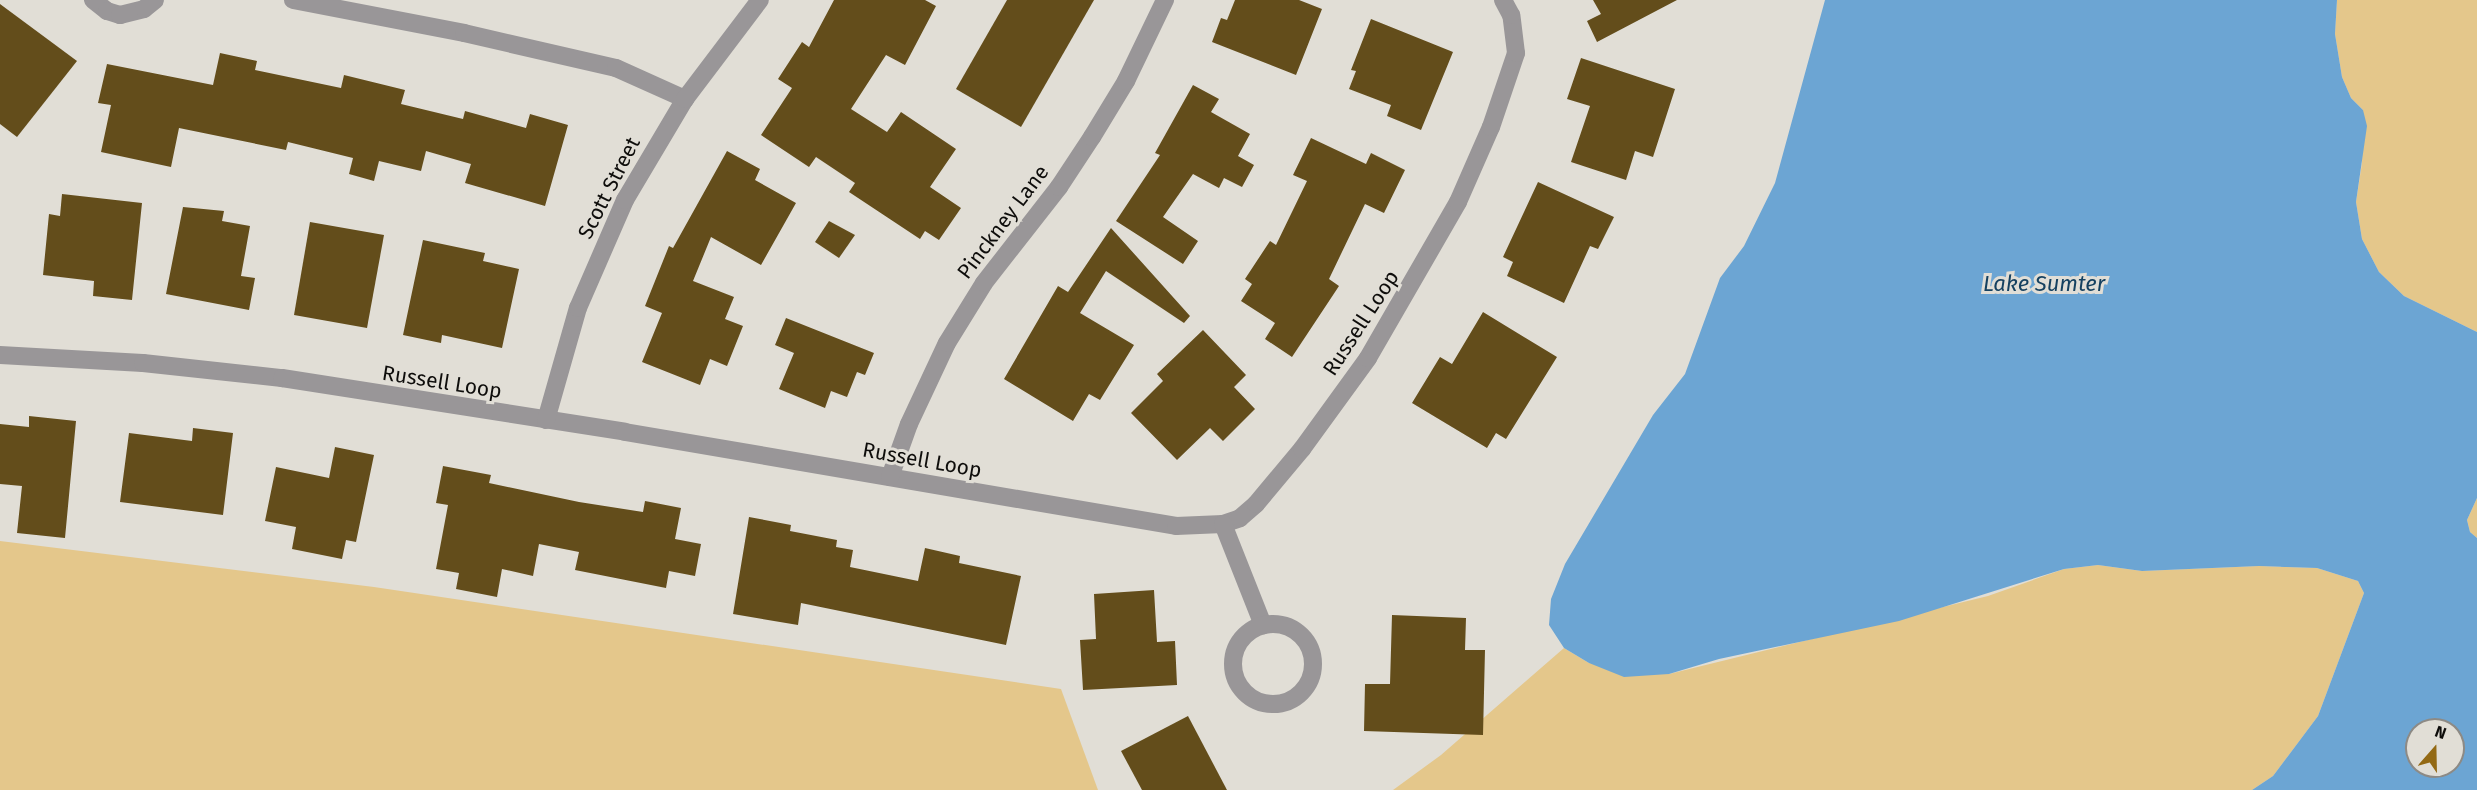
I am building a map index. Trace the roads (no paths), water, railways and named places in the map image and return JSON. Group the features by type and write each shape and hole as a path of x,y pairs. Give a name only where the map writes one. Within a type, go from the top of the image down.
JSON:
{"street":[{"path":"93,0 107,11 120,15 144,9 155,0"},
{"path":"294,0 464,33 616,68 685,99"},
{"name":"Scott Street","path":"546,420 578,309 625,200 685,99 760,0"},
{"name":"Pinckney Lane","path":"890,477 918,403 951,335 984,283 1059,187 1092,136 1126,81 1165,0"},
{"name":"Russell Loop","path":"0,355 216,369 546,420 1176,526 1222,524 1240,518 1256,504 1302,449 1368,358 1458,202 1491,127 1516,53 1513,25 1503,0"},
{"path":"1222,524 1263,625"},
{"path":"1278,624 1303,636 1313,662 1305,688 1282,704 1257,701 1246,695 1233,673 1235,648 1247,633 1263,625 1278,624"}],"water":[{"name":"Lake Sumter","path":"1825,0 2337,0 2335,34 2342,77 2351,98 2363,110 2367,126 2356,202 2362,239 2379,272 2404,296 2477,332 2477,498 2467,520 2470,532 2477,538 2477,790 2252,790 2273,776 2318,716 2364,593 2358,581 2317,568 2259,566 2142,571 2098,565 2064,569 1899,621 1719,659 1669,674 1624,677 1589,663 1564,648 1549,625 1551,599 1565,564 1653,415 1685,374 1720,278 1744,246 1775,183"}]}
